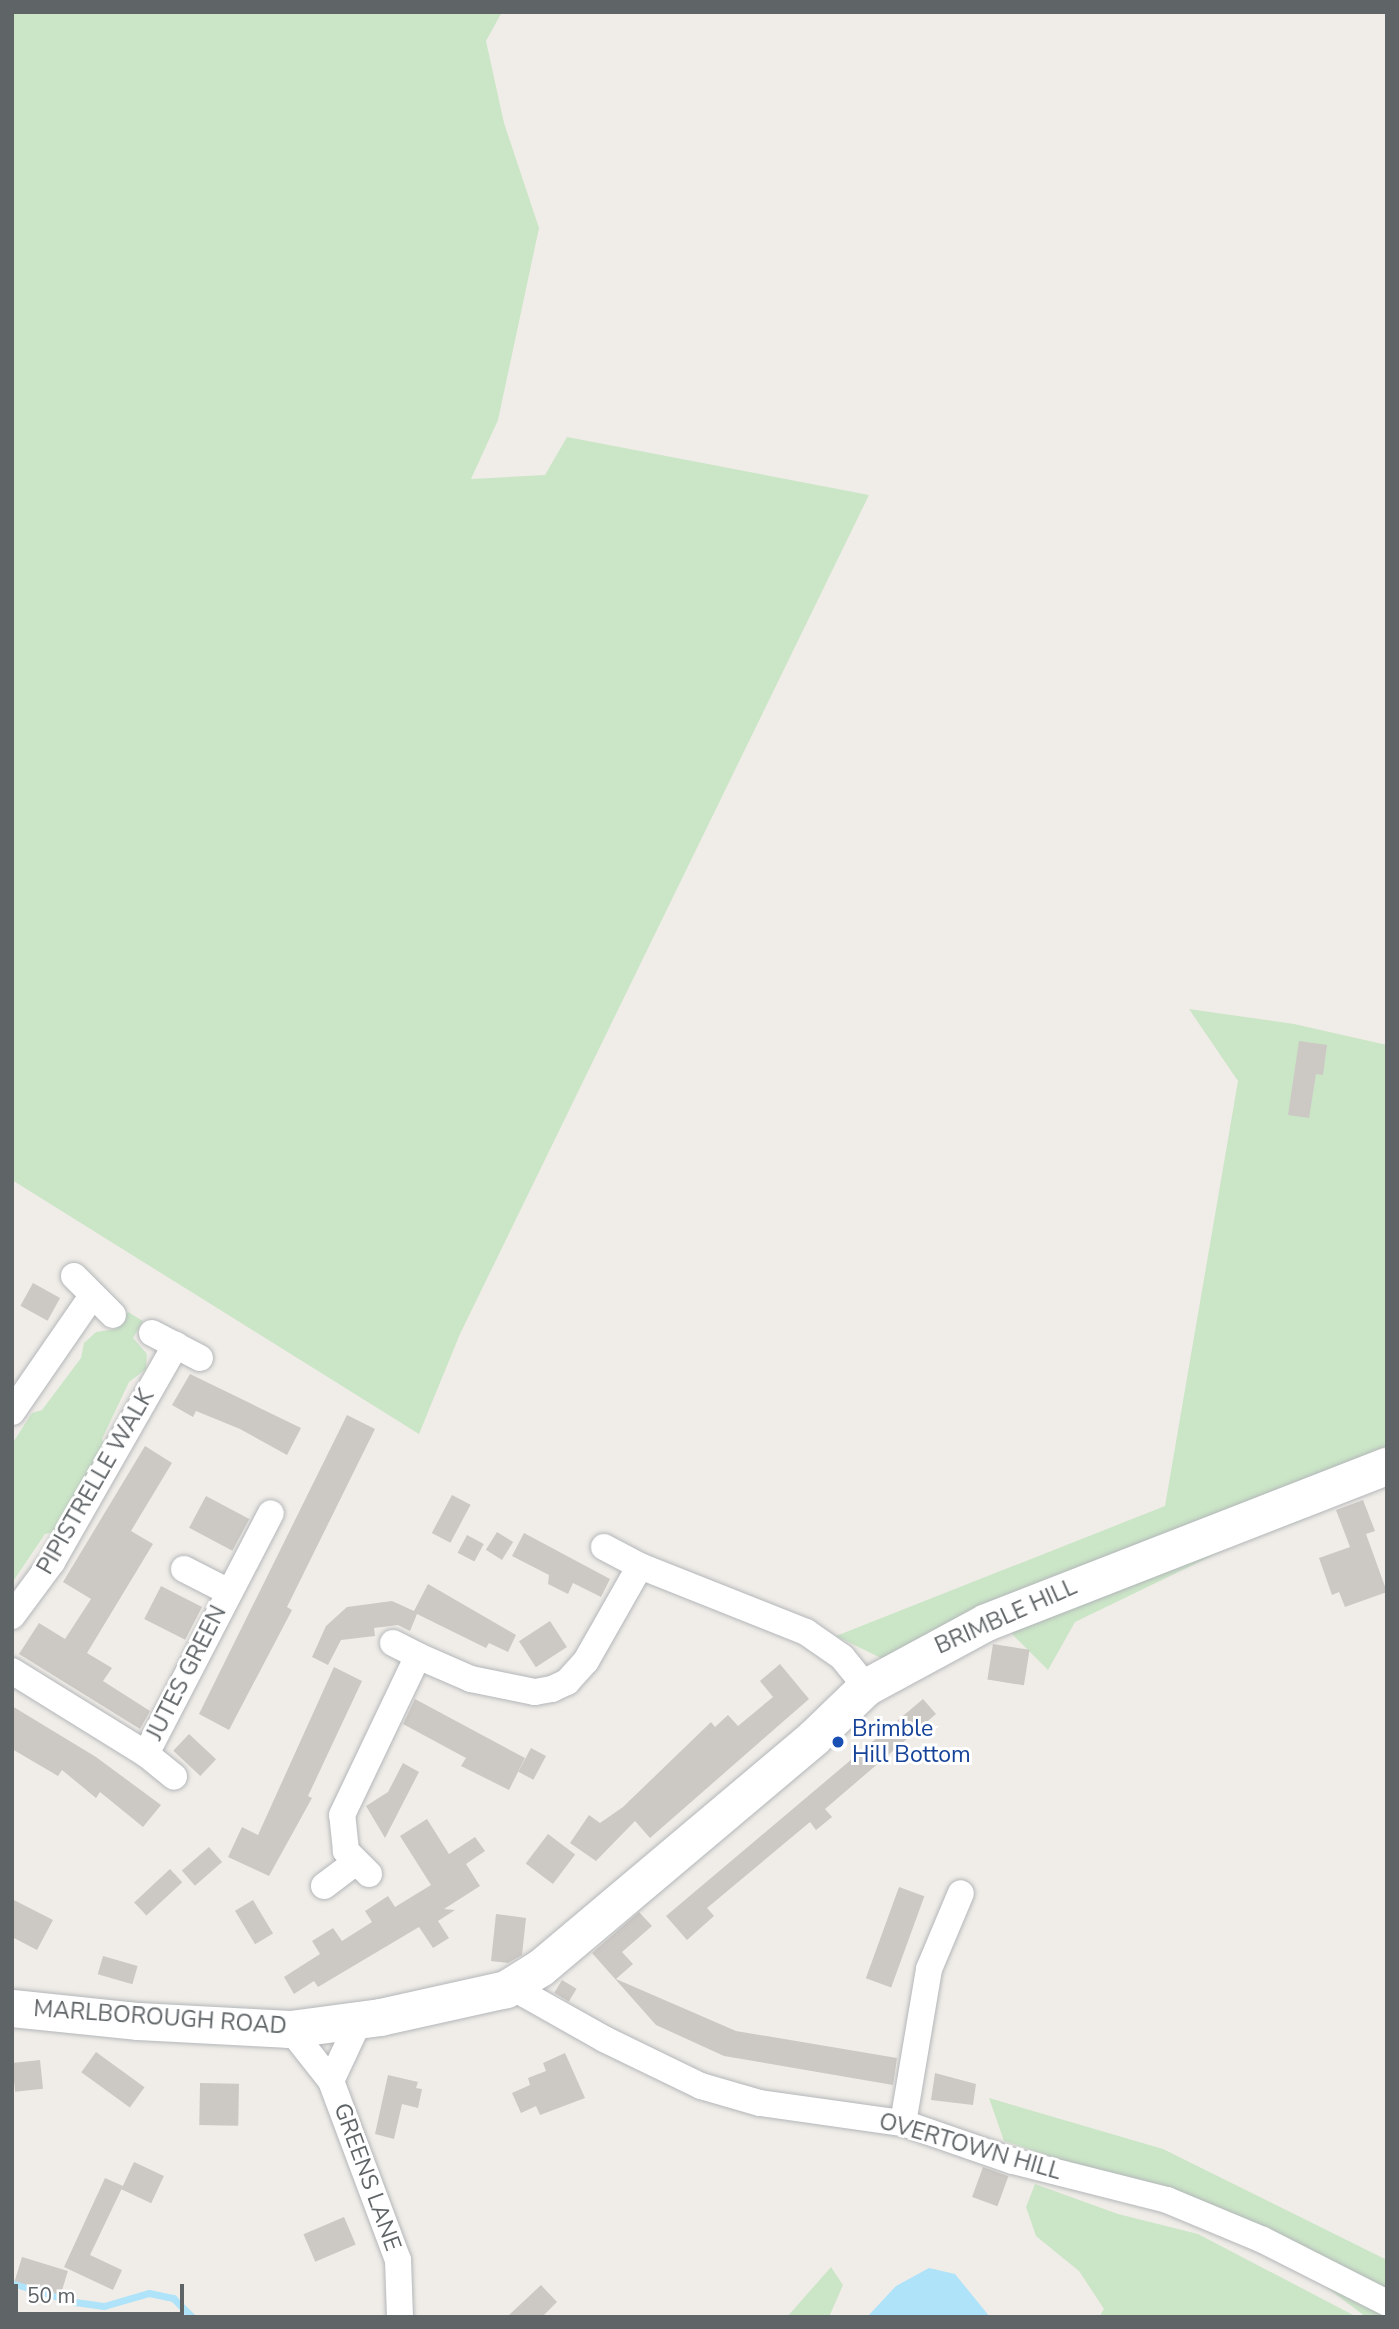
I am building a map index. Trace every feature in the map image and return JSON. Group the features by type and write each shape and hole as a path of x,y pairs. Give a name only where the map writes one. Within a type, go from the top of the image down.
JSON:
{"main road":[{"name":"BRIMBLE HILL","path":"676,1852 813,1738 866,1687 1010,1612 1387,1466"},
{"name":"MARLBOROUGH ROAD","path":"12,2008 138,2021 290,2029 359,2021 469,2000 516,1985 676,1852"}],"street":[{"path":"74,1276 113,1315"},
{"path":"12,1412 92,1296"},
{"path":"152,1333 200,1358"},
{"name":"PIPISTRELLE WALK","path":"12,1616 52,1562 176,1345"},
{"name":"JUTES GREEN","path":"146,1754 271,1513"},
{"path":"604,1547 640,1566 806,1632 842,1657 866,1687"},
{"path":"393,1643 471,1679 535,1692 552,1689 567,1682 586,1661 640,1566"},
{"name":"JUTES GREEN","path":"184,1569 229,1592"},
{"path":"324,1886 361,1868 342,1836 346,1801 418,1656"},
{"path":"12,1671 146,1754 174,1777"},
{"path":"903,2123 929,1969 961,1893"},
{"name":"OVERTOWN HILL","path":"516,1985 526,1995 604,2039 701,2086 760,2103 903,2123 1013,2161 1184,2206 1387,2303"},
{"name":"GREENS LANE","path":"331,2081 359,2021"},
{"name":"GREENS LANE","path":"290,2029 331,2081 398,2260 400,2317"}],"green space":[{"path":"12,12 502,12 486,41 504,123 539,228 498,420 471,479 545,475 567,437 869,495 460,1334 419,1434 12,1180"},
{"path":"1189,1009 1294,1024 1387,1045 1387,1455 1364,1463 1305,1519 1230,1547 1075,1622 1048,1670 1008,1630 881,1658 836,1636 1165,1506 1238,1081"},
{"path":"128,1312 143,1321 133,1338 147,1354 146,1369 129,1382 102,1439 106,1453 58,1531 45,1534 12,1583 12,1444 32,1413 42,1410 81,1358 84,1343 96,1332 116,1329"},
{"path":"989,2098 1163,2149 1387,2260 1387,2317 1366,2317 1230,2215 1004,2141"},
{"path":"1035,2184 1118,2214 1198,2234 1357,2317 1099,2317 1104,2309 1079,2271 1036,2236 1026,2207"},
{"path":"831,2267 843,2285 829,2317 787,2317"}],"water":[{"path":"929,2268 955,2274 990,2317 867,2317 896,2286"}],"building":[{"path":"1299,1041 1327,1045 1323,1075 1316,1074 1309,1118 1288,1115"},
{"path":"33,1283 60,1298 48,1321 20,1306"},
{"path":"190,1374 301,1428 287,1455 240,1429 196,1411 193,1417 172,1405"},
{"path":"347,1415 375,1429 287,1607 292,1610 229,1730 199,1714"},
{"path":"145,1446 172,1463 131,1531 153,1544 87,1653 112,1668 103,1681 150,1711 140,1729 19,1654 39,1623 65,1639 91,1599 63,1582"},
{"path":"452,1495 471,1505 450,1543 432,1533"},
{"path":"206,1496 249,1519 232,1551 189,1528"},
{"path":"1363,1500 1375,1531 1366,1534 1387,1592 1345,1607 1339,1592 1332,1595 1319,1558 1350,1547 1336,1510"},
{"path":"497,1532 513,1542 502,1560 486,1550"},
{"path":"524,1533 610,1579 601,1597 573,1583 568,1594 548,1584 549,1575 512,1556"},
{"path":"467,1535 484,1544 474,1562 458,1553"},
{"path":"428,1584 516,1635 508,1652 489,1643 486,1648 417,1614 410,1631 398,1625 374,1628 375,1636 341,1640 328,1665 312,1657 326,1626 347,1607 392,1601 414,1611"},
{"path":"161,1586 202,1607 185,1640 144,1619"},
{"path":"550,1621 567,1647 536,1667 519,1641"},
{"path":"993,1644 1030,1650 1024,1685 987,1680"},
{"path":"780,1664 809,1699 650,1838 635,1821 596,1861 570,1843 589,1815 600,1823 623,1807 711,1722 715,1727 728,1715 738,1726 773,1697 760,1681"},
{"path":"334,1667 362,1681 308,1796 312,1798 269,1876 228,1857 242,1827 258,1835"},
{"path":"415,1699 525,1758 509,1790 461,1766 466,1758 403,1724"},
{"path":"923,1699 936,1714 825,1809 832,1817 816,1830 810,1822 707,1908 714,1916 687,1940 666,1916"},
{"path":"12,1706 96,1757 161,1805 143,1827 100,1792 96,1798 62,1770 58,1776 12,1749"},
{"path":"189,1734 216,1759 200,1776 173,1751"},
{"path":"531,1748 546,1756 533,1780 518,1772"},
{"path":"403,1763 419,1772 385,1838 366,1806 388,1792"},
{"path":"427,1819 449,1854 475,1837 485,1851 466,1864 480,1886 444,1909 455,1910 438,1921 449,1938 433,1948 419,1927 318,1987 314,1981 294,1994 284,1977 320,1954 312,1941 333,1928 342,1941 372,1922 365,1911 388,1896 395,1907 431,1885 400,1836"},
{"path":"548,1834 575,1854 553,1884 526,1864"},
{"path":"209,1847 222,1862 195,1886 182,1871"},
{"path":"170,1869 182,1882 146,1916 134,1902"},
{"path":"899,1887 924,1896 891,1987 866,1978"},
{"path":"12,1899 53,1920 37,1950 12,1937"},
{"path":"253,1900 273,1933 255,1944 235,1911"},
{"path":"639,1912 652,1926 622,1952 633,1964 616,1979 736,2031 897,2058 893,2085 724,2056 656,2025 592,1953"},
{"path":"496,1914 526,1918 522,1955 508,1963 491,1961"},
{"path":"103,1956 138,1966 132,1984 98,1974"},
{"path":"562,1980 577,1989 569,2002 554,1993"},
{"path":"96,2052 145,2087 130,2107 81,2072"},
{"path":"565,2053 585,2098 540,2115 536,2106 521,2113 512,2093 530,2085 528,2078 546,2071 543,2063"},
{"path":"40,2060 43,2089 15,2092 12,2063"},
{"path":"935,2073 976,2084 973,2105 931,2100"},
{"path":"388,2075 418,2082 416,2088 422,2089 418,2108 402,2104 394,2139 375,2134"},
{"path":"200,2083 239,2084 238,2126 199,2125"},
{"path":"134,2162 164,2176 151,2203 121,2189"},
{"path":"983,2167 1008,2176 997,2206 972,2197"},
{"path":"105,2178 123,2186 90,2255 122,2270 113,2290 64,2267"},
{"path":"344,2217 356,2245 315,2262 303,2234"},
{"path":"22,2257 68,2271 61,2295 15,2281"},
{"path":"541,2285 557,2302 542,2317 507,2317"}],"waterway":[{"path":"12,2283 75,2302 104,2306 149,2293 173,2298 192,2317"}],"place":[{"name":"Brimble Hill Bottom","path":"838,1742"}]}
